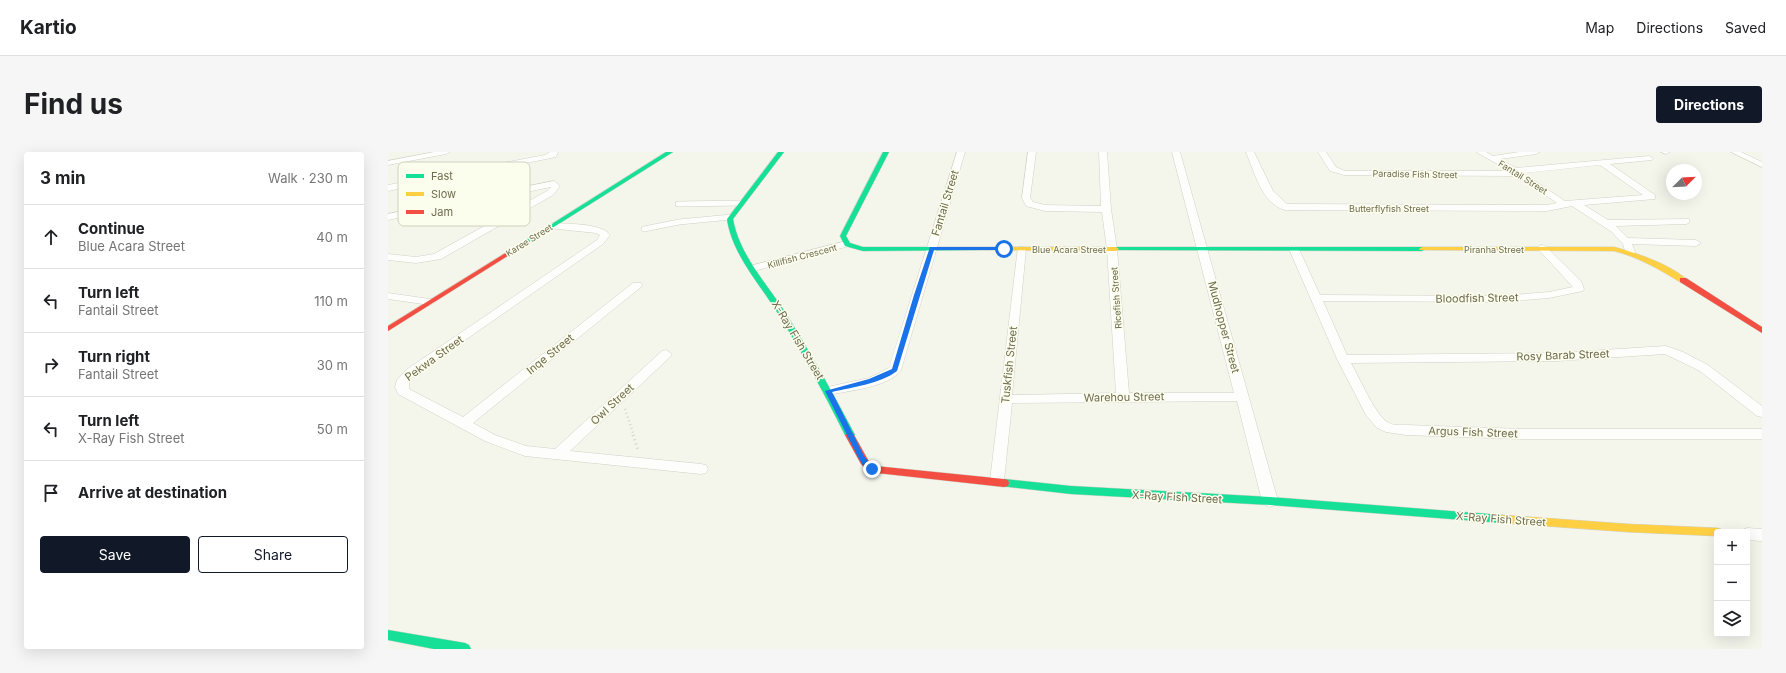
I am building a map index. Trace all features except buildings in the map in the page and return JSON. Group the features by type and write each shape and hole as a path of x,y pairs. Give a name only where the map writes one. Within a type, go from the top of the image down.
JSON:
{"street":[{"path":"388,163 446,152"},
{"path":"521,162 553,155 554,152"},
{"name":"Karee Street","path":"388,329 670,152"},
{"path":"731,217 781,152"},
{"path":"846,244 843,236 886,152"},
{"name":"Fantail Street","path":"828,391 871,381 890,374 895,370 916,295 961,152"},
{"path":"1032,152 1026,198 1029,204 1045,208 1106,209"},
{"name":"Ricefish Street","path":"1103,152 1106,209 1112,249 1123,396"},
{"name":"Mudhopper Street","path":"1176,152 1243,396 1270,501"},
{"name":"Butterflyfish Street","path":"1250,152 1272,198 1279,205 1285,207 1473,208 1560,205 1652,197 1602,162"},
{"name":"Paradise Fish Street","path":"1322,152 1333,168 1344,172 1516,173 1602,162 1649,158"},
{"name":"Fantail Street","path":"1480,152 1493,158 1516,173 1560,205"},
{"path":"1493,158 1536,152"},
{"path":"1735,152 1762,165"},
{"path":"530,188 544,185 556,185 550,193 530,204"},
{"path":"388,188 398,186"},
{"path":"1574,203 1605,223 1627,241 1630,252"},
{"path":"388,217 398,215"},
{"name":"Killifish Crescent","path":"731,217 729,223 739,247 754,268 846,244"},
{"path":"1605,223 1686,221"},
{"path":"388,257 416,260 432,259 491,226"},
{"name":"Pekwa Street","path":"552,226 597,230 605,233 605,235 600,242 417,368 401,383 403,391 504,445 525,451 643,464 701,468"},
{"path":"1627,241 1696,243"},
{"name":"Blue Acara Street","path":"846,244 859,248 1203,248"},
{"name":"Piranha Street","path":"1203,248 1604,248 1630,252 1652,261 1762,331"},
{"name":"Bloodfish Street","path":"1317,298 1500,299 1549,295 1579,289 1577,283 1542,248"},
{"name":"Tuskfish Street","path":"997,481 1021,249"},
{"name":"Argus Fish Street","path":"1294,249 1343,359 1376,421 1391,429 1523,434 1762,434"},
{"name":"X-Ray Fish Street","path":"754,268 828,391 861,457 869,468 881,471 997,481 1071,490 1270,501 1621,528 1714,532"},
{"name":"Inqe Street","path":"463,424 637,285"},
{"path":"388,296 430,302"},
{"name":"Rosy Barab Street","path":"1343,359 1556,356 1666,350 1680,354 1694,362 1762,413"},
{"name":"Owl Street","path":"558,454 666,354"},
{"name":"Warehou Street","path":"1006,400 1123,396 1243,396"},
{"path":"1750,534 1762,534"},
{"path":"388,635 465,649"}],"lane":[{"path":"678,204 742,204"},
{"path":"644,229 679,222 731,217"}],"path":[{"path":"620,396 643,464"}],"traffic: fast":[{"path":"520,246 670,152"},
{"path":"781,152 730,219 732,229 742,253 799,342 826,388 850,435"},
{"path":"886,152 843,236 844,240 848,244 853,247 863,249 987,249"},
{"path":"1116,249 1422,249"},
{"path":"1004,483 1071,490 1270,501 1502,519"},
{"path":"388,635 465,649"}],"traffic: slow":[{"path":"987,249 1116,249"},
{"path":"1422,249 1614,249 1641,257 1683,280"},
{"path":"1502,519 1628,528 1714,532"}],"traffic: jam":[{"path":"388,329 520,246"},
{"path":"1683,280 1762,331"},
{"path":"850,435 864,462 872,469 1004,483"}],"route":[{"path":"872,469 866,466 828,391 871,381 890,374 895,370 916,295 932,248 1004,249"}]}
